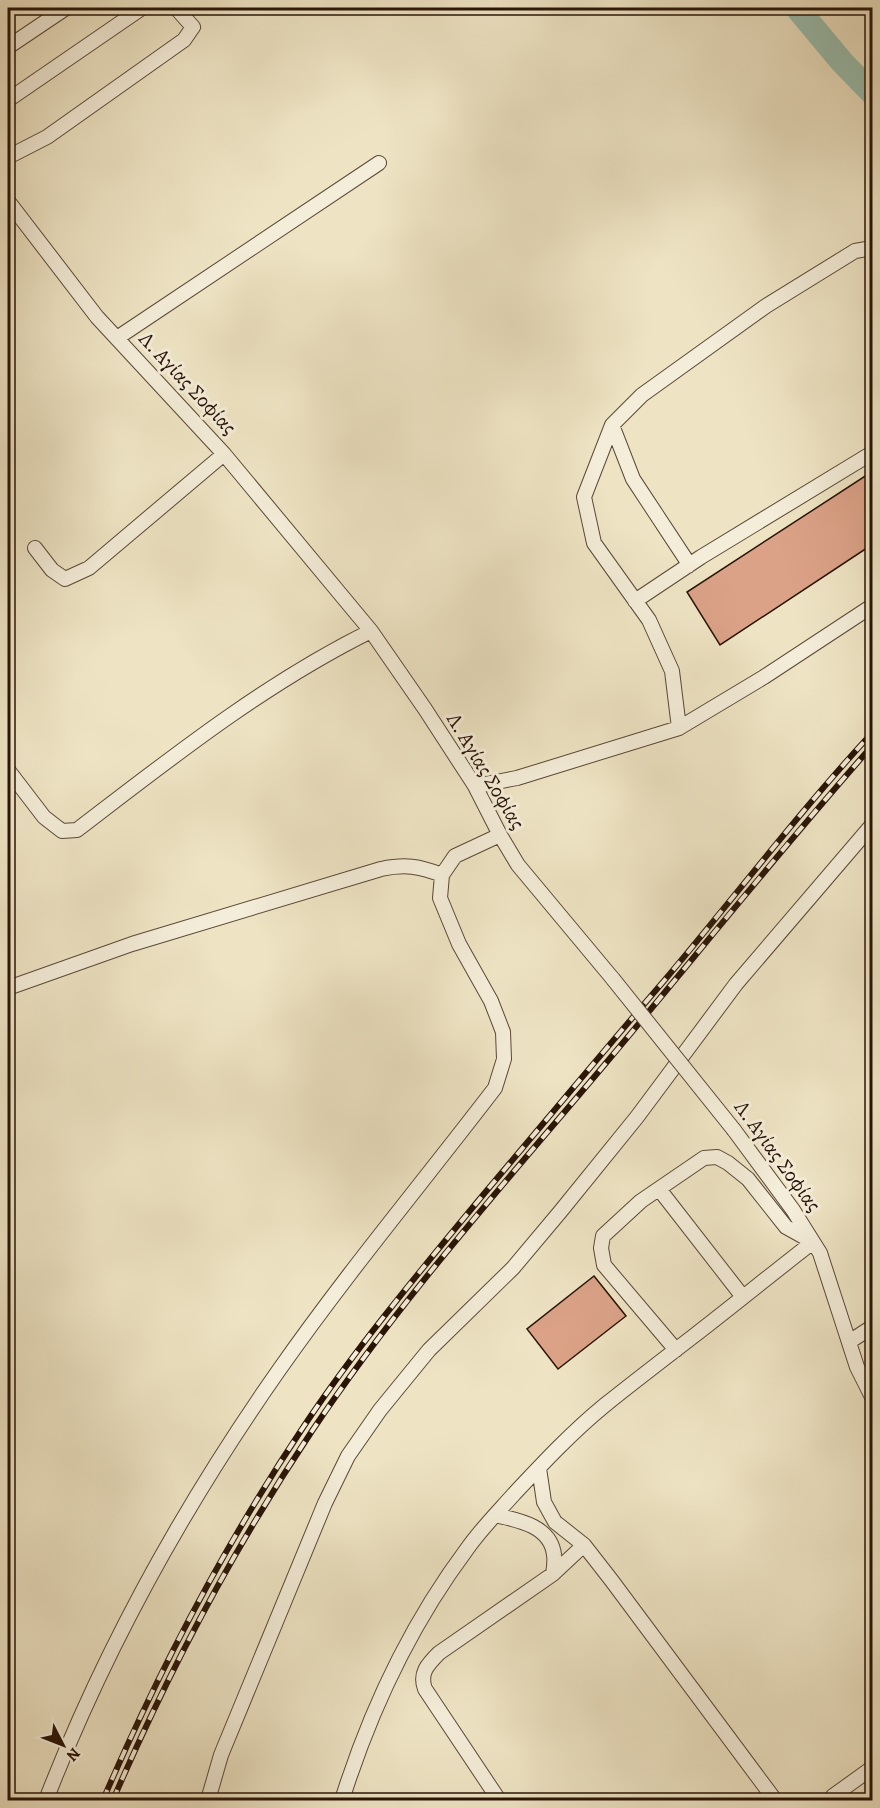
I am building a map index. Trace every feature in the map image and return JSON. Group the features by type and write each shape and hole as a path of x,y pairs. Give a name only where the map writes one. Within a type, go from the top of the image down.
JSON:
{"street":[{"path":"8,47 66,8"},
{"path":"8,100 142,8"},
{"path":"8,157 47,137 184,40 193,27 176,8"},
{"path":"117,338 380,164"},
{"name":"Λ. Αγίας Σοφίας","path":"8,201 97,317 224,454 371,631 475,786 518,865 734,1130 793,1210 820,1253 857,1367 873,1397"},
{"path":"679,728 672,671 649,621 594,543 584,497 612,426 642,395 766,306 855,251 873,248"},
{"path":"612,426 633,479 687,561 688,566"},
{"path":"635,601 873,453"},
{"path":"34,548 65,579 76,575 89,568 224,454"},
{"path":"475,786 517,778 679,728 764,677 873,606"},
{"path":"8,770 44,817 62,831 77,830 166,760 236,710 332,650 371,631"},
{"path":"208,1800 221,1755 325,1503 348,1456 380,1410 429,1350 513,1268 560,1212 637,1117 736,984 873,825"},
{"path":"46,1800 67,1747 129,1614 192,1504 279,1370 340,1287 495,1088 504,1059 503,1032 490,1001 459,944 440,898 442,874 455,856 500,835"},
{"path":"8,988 132,944 381,869 400,866 422,867 442,874"},
{"path":"342,1800 356,1755 375,1707 404,1651 467,1548 568,1437 604,1405 676,1350 813,1242 786,1227 748,1179 728,1162 717,1157 704,1158 641,1201 603,1236 601,1248 604,1265 676,1350"},
{"path":"659,1189 743,1297"},
{"path":"849,1342 873,1327"},
{"path":"539,1468 544,1502 555,1522 584,1545 618,1587 775,1800"},
{"path":"495,1515 518,1520 533,1526 544,1534 554,1554 554,1574"},
{"path":"499,1800 425,1689 422,1678 425,1669 439,1653 554,1574 584,1545"},
{"path":"832,1800 833,1796 873,1768"}],"building":[{"path":"873,471 873,544 720,645 687,592"},
{"path":"594,1276 626,1316 558,1369 527,1329"}],"waterway":[{"path":"797,8 842,62 872,93"}],"railway":[{"path":"103,1800 170,1656 220,1562 275,1471 346,1366 460,1223 792,825 872,733"},
{"path":"113,1800 156,1705 229,1565 283,1475 345,1383 454,1243 872,746"}]}
